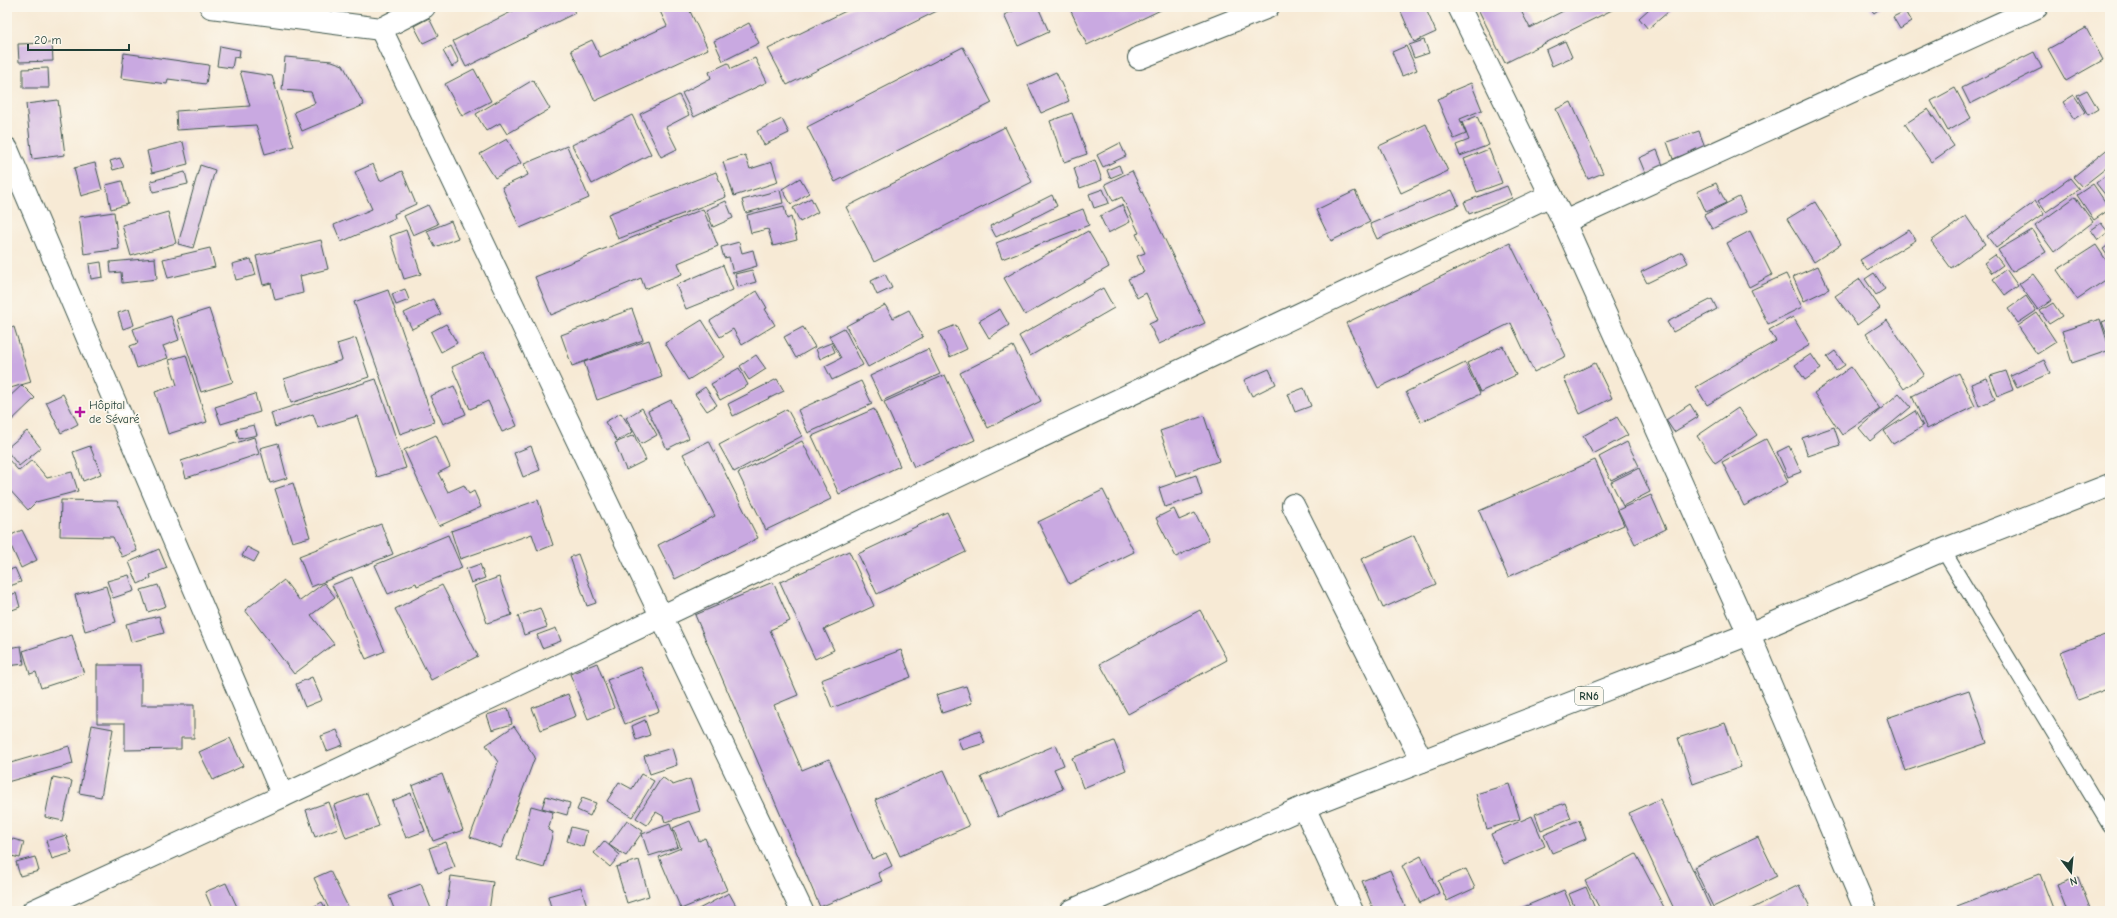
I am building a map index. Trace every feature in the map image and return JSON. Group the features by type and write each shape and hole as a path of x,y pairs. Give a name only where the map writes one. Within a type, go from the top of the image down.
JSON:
{"street":[{"path":"211,7 380,29 424,7"},
{"path":"1139,58 1268,7"},
{"path":"1459,7 1564,222 1749,634 1866,911"},
{"path":"1564,222 2037,7"},
{"path":"380,29 802,911"},
{"path":"7,149 283,796"},
{"path":"32,911 283,796 1550,195"},
{"name":"RN6","path":"1071,911 1304,808 1749,634 1943,550 2110,484"},
{"path":"1293,505 1422,761"},
{"path":"1304,808 1352,911"}],"lane":[{"path":"1943,550 2110,826"}],"building":[{"path":"521,7 572,7 575,13 466,67 453,41"},
{"path":"658,7 688,7 708,49 595,101 571,50 592,40 600,57 667,26"},
{"path":"854,7 945,7 787,85 768,49"},
{"path":"1022,7 1038,7 1049,32 1018,46 1004,15"},
{"path":"1069,7 1167,7 1087,45"},
{"path":"1399,7 1425,7 1436,32 1414,42"},
{"path":"1477,7 1519,7 1530,28 1571,7 1618,7 1505,63"},
{"path":"1648,7 1674,7 1648,29 1639,18 1649,9"},
{"path":"1869,7 1882,7 1874,13"},
{"path":"1905,11 1911,22 1900,29 1893,17"},
{"path":"429,18 438,36 423,43 414,26"},
{"path":"749,23 759,43 723,61 714,41"},
{"path":"2086,28 2103,60 2066,81 2048,49"},
{"path":"1424,40 1429,53 1414,58 1409,45"},
{"path":"1565,41 1572,57 1552,66 1546,50"},
{"path":"52,43 53,61 19,62 18,44"},
{"path":"220,46 240,50 239,58 234,57 232,68 217,66"},
{"path":"451,46 459,62 452,67 443,51"},
{"path":"1406,46 1417,70 1402,76 1392,52"},
{"path":"963,47 992,103 835,182 807,127"},
{"path":"2034,52 2042,68 1970,104 1962,88"},
{"path":"124,53 209,65 206,84 168,79 167,84 121,78"},
{"path":"285,57 332,61 343,65 364,105 302,131 294,112 315,103 311,92 282,90"},
{"path":"755,58 767,82 694,117 682,93 711,78 709,72 728,63 731,69"},
{"path":"48,68 49,88 23,88 23,69"},
{"path":"474,69 491,101 462,116 445,84"},
{"path":"240,71 272,76 294,146 265,154 256,125 177,130 176,111 250,106"},
{"path":"1056,72 1069,101 1041,113 1028,85"},
{"path":"533,80 550,109 507,134 500,123 486,131 476,114"},
{"path":"1471,83 1482,110 1460,119 1466,134 1454,139 1437,99"},
{"path":"1955,88 1971,118 1948,131 1931,101"},
{"path":"2087,90 2098,109 2088,115 2077,95"},
{"path":"679,95 689,115 666,127 677,149 661,157 640,114"},
{"path":"2074,95 2085,112 2074,119 2063,102"},
{"path":"58,100 65,155 32,159 26,104"},
{"path":"1571,102 1603,173 1588,179 1556,109"},
{"path":"1928,109 1954,146 1931,162 1905,124"},
{"path":"1072,113 1087,154 1064,162 1050,121"},
{"path":"632,115 651,154 592,184 572,145"},
{"path":"1477,116 1489,145 1460,156 1456,145 1469,140 1462,122"},
{"path":"782,119 789,133 764,145 757,131"},
{"path":"1426,124 1448,171 1401,193 1379,146"},
{"path":"1005,127 1032,182 874,262 846,207"},
{"path":"1699,131 1705,147 1673,159 1667,142"},
{"path":"507,139 521,163 495,178 480,154"},
{"path":"183,142 188,164 152,173 147,151"},
{"path":"1120,143 1126,156 1103,167 1097,155"},
{"path":"567,146 589,198 520,228 502,187 528,175 524,164"},
{"path":"2110,147 2110,165 2082,187 2073,177"},
{"path":"1489,149 1502,183 1477,192 1464,159"},
{"path":"1657,150 1664,168 1646,175 1639,158"},
{"path":"745,155 750,169 772,162 778,182 734,196 723,162"},
{"path":"120,158 124,167 113,170 110,161"},
{"path":"1095,160 1102,180 1080,188 1074,168"},
{"path":"95,163 102,190 81,196 74,168"},
{"path":"373,164 380,181 402,171 416,204 394,214 395,218 341,242 334,225 372,209 355,172"},
{"path":"200,165 215,170 193,248 178,244"},
{"path":"1119,165 1122,173 1110,178 1107,170"},
{"path":"1132,171 1205,323 1159,344 1149,324 1158,320 1146,293 1137,298 1128,279 1144,272 1137,256 1145,253 1136,234 1139,233 1122,197 1113,201 1105,184"},
{"path":"185,172 188,184 153,192 151,181"},
{"path":"716,172 726,197 618,239 608,214"},
{"path":"2110,172 2110,201 2096,183"},
{"path":"800,178 809,193 791,204 782,189"},
{"path":"2070,178 2079,189 2046,212 2038,201"},
{"path":"122,181 128,204 111,209 106,185"},
{"path":"1716,183 1726,203 1706,212 1697,192"},
{"path":"2093,184 2110,209 2094,220 2077,195"},
{"path":"1507,186 1512,198 1469,214 1464,202"},
{"path":"1103,189 1109,203 1094,208 1089,194"},
{"path":"780,190 783,203 746,213 742,200"},
{"path":"1452,190 1459,205 1377,239 1370,224"},
{"path":"1355,191 1370,222 1331,241 1316,210"},
{"path":"1052,195 1057,206 996,237 990,226"},
{"path":"1739,197 1746,212 1712,229 1704,215"},
{"path":"2075,197 2093,222 2054,252 2035,226"},
{"path":"811,198 818,212 800,222 793,208"},
{"path":"726,201 733,218 713,227 706,210"},
{"path":"2035,201 2044,214 1996,248 1987,236"},
{"path":"1815,202 1841,244 1814,262 1787,219"},
{"path":"428,205 438,224 413,235 404,216"},
{"path":"1122,205 1130,222 1108,233 1100,216"},
{"path":"784,206 787,219 791,217 797,240 773,246 768,229 751,233 747,215"},
{"path":"703,209 718,246 678,263 682,274 645,289 641,278 551,315 535,277"},
{"path":"1083,209 1089,225 1002,259 996,243"},
{"path":"114,212 119,249 84,254 79,217"},
{"path":"168,212 176,243 131,256 122,225"},
{"path":"1966,216 1985,244 1951,268 1931,241"},
{"path":"451,221 458,238 435,247 427,231"},
{"path":"2101,223 2108,232 2098,240 2091,230"},
{"path":"406,230 421,274 404,279 390,236"},
{"path":"1909,230 1916,240 1867,270 1860,260"},
{"path":"2032,230 2046,252 2012,272 1998,250"},
{"path":"1088,231 1109,267 1025,315 1004,278"},
{"path":"1750,231 1772,275 1749,287 1727,243"},
{"path":"321,240 328,269 300,276 303,293 275,300 271,283 263,285 256,256"},
{"path":"739,242 742,253 753,250 757,266 733,273 729,257 724,258 721,247"},
{"path":"1510,243 1566,356 1534,372 1511,323 1378,388 1346,323"},
{"path":"2110,244 2110,260 2103,249"},
{"path":"2096,245 2110,266 2110,277 2077,299 2057,270"},
{"path":"210,248 215,267 168,278 163,259"},
{"path":"1682,252 1688,263 1647,283 1641,272"},
{"path":"1995,255 2003,265 1992,273 1984,263"},
{"path":"155,258 157,279 122,283 121,272 111,273 110,262"},
{"path":"251,259 256,275 236,280 232,264"},
{"path":"101,262 103,277 91,279 89,264"},
{"path":"723,265 733,290 686,309 676,285"},
{"path":"1818,266 1829,289 1804,301 1793,277"},
{"path":"2006,269 2018,286 2005,295 1993,279"},
{"path":"752,270 756,282 738,287 735,274"},
{"path":"1874,273 1885,289 1876,295 1865,279"},
{"path":"885,274 892,288 877,295 871,281"},
{"path":"1786,274 1802,307 1768,324 1751,290"},
{"path":"2033,274 2052,300 2038,310 2019,284"},
{"path":"1860,279 1880,308 1857,325 1835,296"},
{"path":"1103,288 1114,308 1030,356 1019,336"},
{"path":"405,289 409,300 396,305 392,294"},
{"path":"388,290 434,422 400,434 354,302"},
{"path":"757,291 767,308 765,309 775,325 742,345 733,329 720,337 710,321"},
{"path":"2026,296 2036,311 2018,323 2008,309"},
{"path":"433,299 441,314 412,329 404,313"},
{"path":"1712,299 1717,309 1673,332 1667,322"},
{"path":"2053,303 2062,316 2049,324 2040,311"},
{"path":"885,305 893,318 909,310 923,337 868,367 846,326"},
{"path":"129,309 134,325 123,329 118,313"},
{"path":"209,309 233,382 201,392 177,319"},
{"path":"632,309 643,340 572,366 561,335"},
{"path":"1000,309 1009,325 989,338 979,321"},
{"path":"2037,313 2056,342 2037,354 2018,326"},
{"path":"171,316 179,340 163,346 168,358 137,368 130,346 138,343 133,329"},
{"path":"1793,317 1810,345 1707,405 1696,387 1776,341 1769,330"},
{"path":"2100,319 2110,350 2072,363 2062,331"},
{"path":"2110,319 2110,343 2102,322"},
{"path":"702,320 725,357 688,380 665,343"},
{"path":"1887,320 1924,374 1904,389 1866,334"},
{"path":"446,324 457,343 441,352 431,332"},
{"path":"956,325 967,349 950,357 939,332"},
{"path":"14,327 31,382 7,389 7,329"},
{"path":"803,327 815,347 796,358 784,337"},
{"path":"844,328 863,365 832,380 825,366 841,358 829,336"},
{"path":"356,338 369,377 291,403 284,379 342,360 337,344"},
{"path":"649,340 662,377 597,400 584,362"},
{"path":"831,343 835,352 820,359 816,349"},
{"path":"1013,346 1041,401 988,428 960,373"},
{"path":"1503,346 1516,375 1480,392 1467,363"},
{"path":"928,349 940,374 882,401 870,376"},
{"path":"1835,351 1845,365 1836,371 1827,357"},
{"path":"484,352 517,426 502,432 488,401 470,409 452,367"},
{"path":"1811,354 1821,369 1805,380 1795,365"},
{"path":"186,355 207,422 168,434 155,392 177,385 169,360"},
{"path":"756,355 766,369 749,380 740,366"},
{"path":"2044,360 2050,373 2017,388 2011,376"},
{"path":"1465,363 1480,394 1421,422 1406,392"},
{"path":"1595,363 1612,398 1580,414 1564,378"},
{"path":"1851,367 1880,409 1842,435 1814,393"},
{"path":"739,368 748,385 720,400 711,384"},
{"path":"1269,369 1276,384 1252,396 1244,380"},
{"path":"2006,371 2013,390 1998,396 1990,376"},
{"path":"1959,373 1975,406 1927,429 1912,396"},
{"path":"945,375 975,440 914,467 884,402"},
{"path":"1987,378 1995,399 1979,406 1971,384"},
{"path":"376,379 406,468 377,477 357,416 318,428 313,414 275,427 271,413"},
{"path":"777,379 784,391 733,416 728,404"},
{"path":"861,381 872,404 808,433 798,410"},
{"path":"22,385 35,398 7,425 7,399"},
{"path":"454,386 466,414 443,424 430,396"},
{"path":"705,387 717,405 707,411 695,394"},
{"path":"1304,388 1311,406 1295,412 1288,394"},
{"path":"1899,393 1911,407 1870,441 1859,428"},
{"path":"63,394 78,424 61,433 46,402"},
{"path":"255,394 260,412 221,424 215,407"},
{"path":"671,400 689,438 667,449 648,411"},
{"path":"1690,404 1698,417 1674,432 1666,420"},
{"path":"642,408 657,435 641,444 626,418"},
{"path":"1738,408 1757,435 1715,463 1697,436"},
{"path":"787,409 802,436 734,472 719,445"},
{"path":"874,409 900,466 839,494 812,436"},
{"path":"1915,411 1923,426 1893,444 1884,431"},
{"path":"621,413 633,432 617,441 605,422"},
{"path":"1204,416 1219,461 1176,476 1160,431"},
{"path":"1617,417 1628,435 1593,454 1583,436"},
{"path":"254,425 257,435 239,439 236,429"},
{"path":"1834,427 1840,445 1808,456 1802,438"},
{"path":"27,431 41,448 19,466 7,451 7,448"},
{"path":"436,435 450,467 438,473 448,492 464,485 469,494 474,491 481,507 439,526 404,450"},
{"path":"634,435 646,460 626,470 615,443"},
{"path":"254,437 259,454 186,478 181,461"},
{"path":"1766,439 1788,482 1744,506 1722,462"},
{"path":"709,441 758,538 675,579 658,545 715,516 683,454"},
{"path":"802,441 831,499 766,530 738,473"},
{"path":"1627,442 1639,466 1611,480 1599,457"},
{"path":"278,443 287,478 270,483 260,448"},
{"path":"90,446 101,474 83,481 73,452"},
{"path":"531,446 540,470 523,477 514,453"},
{"path":"1789,446 1801,472 1788,477 1777,452"},
{"path":"7,458 19,471 32,460 47,478 72,472 78,491 36,502 28,510 7,487"},
{"path":"1595,460 1624,525 1508,577 1479,511"},
{"path":"1639,468 1650,492 1623,506 1611,482"},
{"path":"1196,475 1202,495 1165,507 1159,488"},
{"path":"293,483 310,537 292,542 275,489"},
{"path":"1103,490 1134,552 1069,584 1038,522"},
{"path":"1651,495 1666,529 1635,544 1618,510"},
{"path":"61,500 117,501 137,551 122,557 113,537 60,536"},
{"path":"538,500 553,545 538,551 532,534 460,559 451,531"},
{"path":"1174,509 1179,520 1195,513 1209,540 1176,557 1156,518"},
{"path":"947,512 966,552 877,594 858,554"},
{"path":"381,524 393,554 311,587 299,556"},
{"path":"22,530 37,560 21,568 7,537"},
{"path":"448,535 462,568 417,586 416,583 388,594 375,565"},
{"path":"1414,535 1436,584 1383,608 1361,559"},
{"path":"247,547 259,553 254,562 242,556"},
{"path":"159,549 167,568 150,575 151,578 138,584 129,562"},
{"path":"849,551 874,606 824,629 834,650 815,659 780,582"},
{"path":"578,554 596,603 587,606 570,557"},
{"path":"480,564 485,578 471,583 466,569"},
{"path":"15,568 21,582 7,587 7,571"},
{"path":"129,575 134,591 113,598 107,581"},
{"path":"352,577 385,651 366,659 332,585"},
{"path":"499,577 512,615 487,623 474,586"},
{"path":"284,580 300,601 324,583 335,597 311,615 334,644 294,674 245,610"},
{"path":"773,582 790,621 770,630 798,695 774,705 802,770 829,759 872,859 886,853 892,866 878,873 882,881 820,907 695,615"},
{"path":"158,585 166,606 148,612 141,590"},
{"path":"442,585 478,656 431,680 395,609"},
{"path":"106,586 116,622 85,631 75,595"},
{"path":"16,593 20,607 7,612 7,596"},
{"path":"540,608 547,627 524,635 518,616"},
{"path":"1200,610 1227,660 1128,714 1100,664"},
{"path":"159,616 164,633 131,642 126,624"},
{"path":"556,628 561,641 542,648 537,635"},
{"path":"2110,633 2110,688 2078,700 2060,652"},
{"path":"72,635 84,674 41,688 36,672 30,674 23,651"},
{"path":"21,646 24,664 7,666 7,648"},
{"path":"901,650 911,677 832,708 821,680"},
{"path":"597,663 614,708 588,719 570,674"},
{"path":"97,665 141,665 141,705 194,705 194,738 181,738 181,749 125,750 125,723 97,723"},
{"path":"641,667 659,711 625,724 607,680"},
{"path":"312,677 322,700 305,707 296,684"},
{"path":"966,686 972,703 942,713 936,695"},
{"path":"1969,690 1987,743 1906,771 1887,718"},
{"path":"568,694 576,716 541,730 532,708"},
{"path":"508,708 512,724 492,730 487,715"},
{"path":"645,720 650,735 636,740 632,726"},
{"path":"1725,723 1741,767 1693,784 1678,738"},
{"path":"92,725 113,729 101,797 79,793"},
{"path":"514,726 535,757 501,848 470,837 498,762 486,745"},
{"path":"337,730 343,745 327,751 321,736"},
{"path":"980,731 985,743 962,750 958,739"},
{"path":"230,738 243,766 213,780 199,752"},
{"path":"1114,741 1126,770 1083,788 1072,758"},
{"path":"1056,745 1064,765 1054,769 1063,789 998,817 981,777"},
{"path":"69,746 73,764 7,782 7,764"},
{"path":"672,748 677,765 650,774 644,756"},
{"path":"944,770 969,826 900,856 875,800"},
{"path":"442,774 463,830 433,841 412,786"},
{"path":"641,774 654,781 632,817 607,801 619,782 632,789"},
{"path":"53,777 72,781 63,821 45,817"},
{"path":"662,777 673,785 690,779 700,811 665,822 663,816 656,812 647,825 636,818"},
{"path":"1509,784 1520,819 1487,829 1476,794"},
{"path":"367,793 379,826 346,838 334,805"},
{"path":"411,793 425,831 406,838 392,801"},
{"path":"546,796 570,803 567,815 542,808"},
{"path":"582,798 596,803 590,816 577,810"},
{"path":"1660,799 1712,911 1675,911 1629,813"},
{"path":"329,802 338,828 315,837 306,810"},
{"path":"1565,803 1571,818 1541,830 1535,814"},
{"path":"531,806 553,812 548,830 553,832 544,868 517,860"},
{"path":"1532,816 1545,846 1504,864 1491,834"},
{"path":"627,820 643,831 626,856 609,845"},
{"path":"1579,820 1586,839 1552,853 1544,835"},
{"path":"690,821 699,841 705,838 727,890 681,909 659,857 681,848 673,828"},
{"path":"670,824 678,847 649,856 642,834"},
{"path":"571,827 587,831 583,847 567,841"},
{"path":"66,835 72,853 52,859 46,841"},
{"path":"1758,837 1777,876 1713,907 1694,867"},
{"path":"9,838 24,842 20,858 7,855"},
{"path":"604,841 620,855 610,867 594,853"},
{"path":"446,842 455,867 438,874 429,848"},
{"path":"1636,854 1666,911 1601,911 1585,881"},
{"path":"1421,856 1439,893 1420,903 1402,866"},
{"path":"35,857 39,871 20,876 16,862"},
{"path":"639,860 649,896 627,903 616,867"},
{"path":"1466,869 1475,888 1447,901 1438,881"},
{"path":"1390,870 1407,911 1374,911 1362,881"},
{"path":"330,871 349,909 345,911 330,911 314,878"},
{"path":"2040,874 2054,911 1959,911 1957,906"},
{"path":"451,876 493,882 489,911 446,910"},
{"path":"2078,877 2091,911 2067,911 2057,885"},
{"path":"226,883 239,911 213,911 205,892"},
{"path":"421,884 432,911 395,911 389,896"},
{"path":"1799,885 1811,909 1806,911 1747,911"},
{"path":"581,887 587,906 568,911 552,911 548,896"},
{"path":"1586,887 1596,911 1576,911 1569,894"},
{"path":"1564,890 1573,911 1514,911"},
{"path":"729,893 739,911 695,911"},
{"path":"322,902 327,911 306,911"}],"place":[{"name":"Hôpital de Sévaré","path":"80,412"}]}
